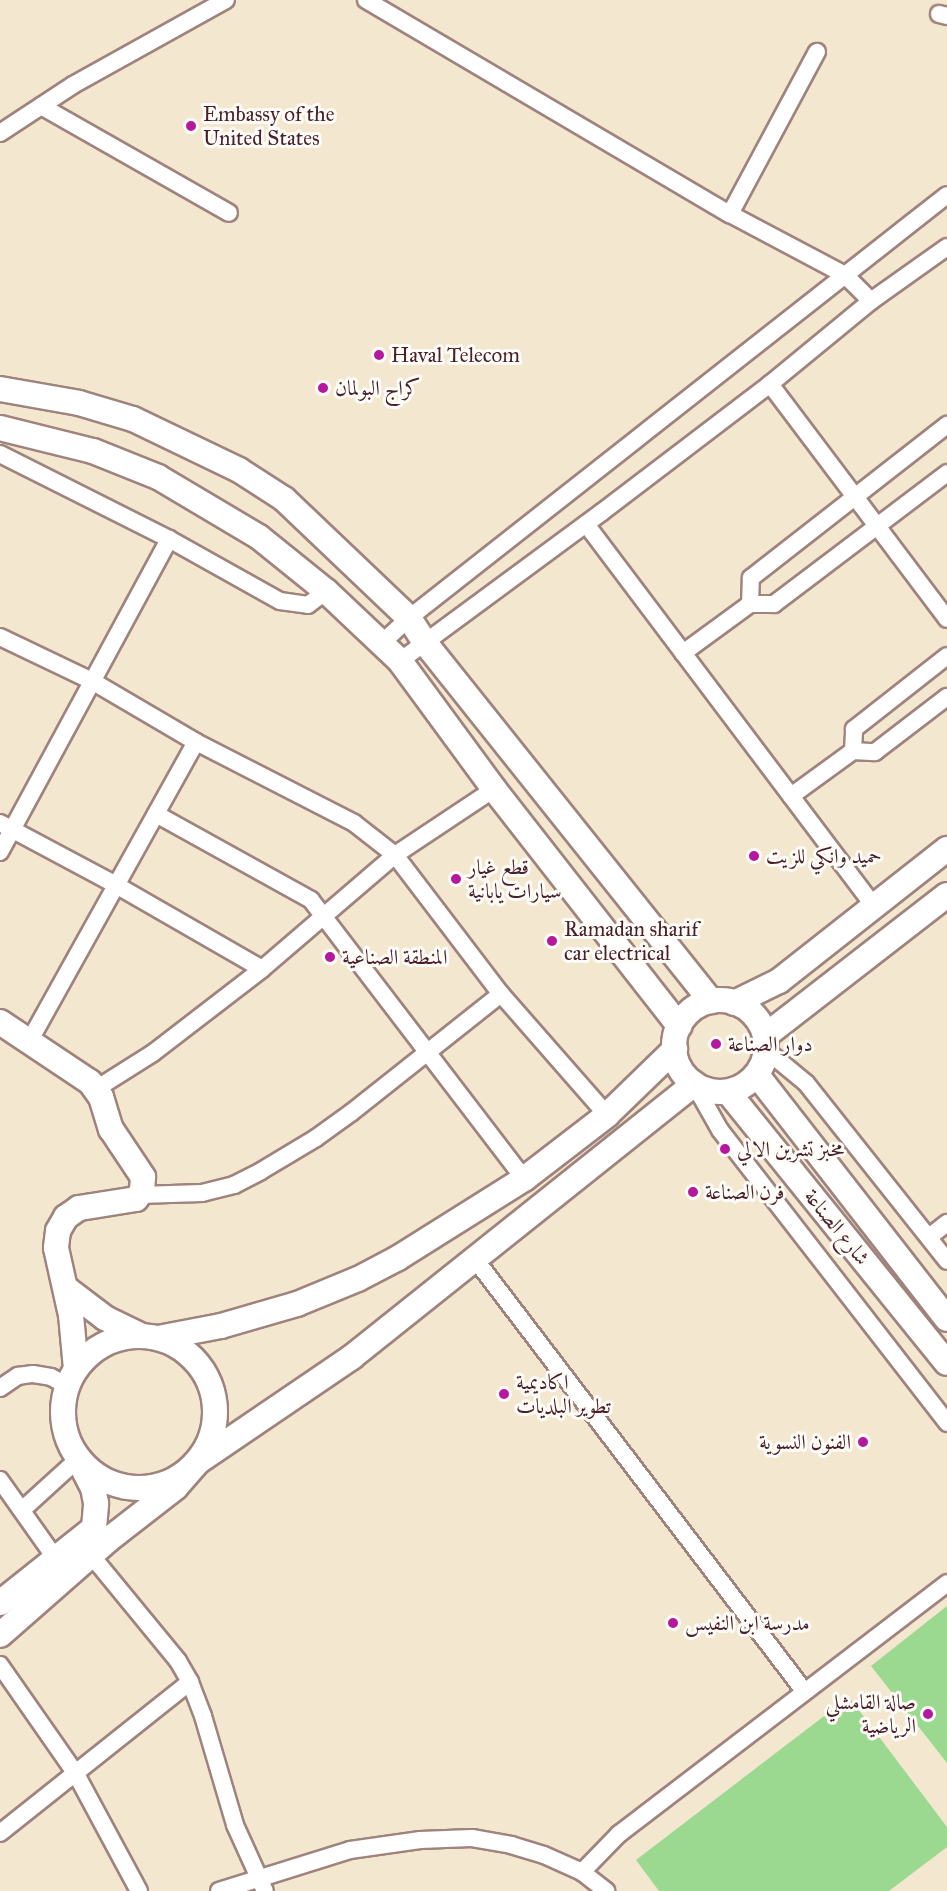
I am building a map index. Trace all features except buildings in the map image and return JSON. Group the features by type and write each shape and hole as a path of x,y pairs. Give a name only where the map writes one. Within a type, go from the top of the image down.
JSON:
{"street":[{"path":"0,133 73,85 226,0"},
{"path":"366,0 730,214 845,275 871,301"},
{"path":"730,214 817,52"},
{"path":"41,106 229,213"},
{"path":"381,644 408,618 947,195"},
{"path":"400,661 426,644 770,384 871,301 947,248"},
{"path":"770,384 947,619"},
{"path":"0,389 79,403 133,419 258,480 284,499 408,618 426,644 723,1002 754,1016 765,1043 806,1083 947,1261"},
{"path":"750,604 751,578 947,425"},
{"path":"0,428 93,451 159,477 260,537 326,591 400,661 677,1038 680,1069 694,1084 720,1130 947,1424"},
{"path":"0,454 169,539 280,601 308,605 326,591"},
{"path":"683,653 750,604 774,604 947,473"},
{"path":"586,524 874,906"},
{"path":"0,852 6,826 92,681 169,539"},
{"path":"0,637 92,681 196,742 354,823 395,855 501,993 607,1115"},
{"path":"853,751 854,729 947,656"},
{"path":"791,796 853,751 874,752 947,697"},
{"path":"30,1040 196,742"},
{"path":"96,1089 153,1053 262,969 395,855 494,789"},
{"path":"156,814 311,900 524,1179"},
{"path":"6,826 116,885 262,969"},
{"path":"0,1603 94,1528 96,1503 93,1488 69,1442 63,1424 63,1405 72,1377 88,1355 104,1344 121,1338 149,1337 252,1317 358,1280 408,1252 524,1179 607,1115 677,1038 687,1015 779,981 947,849"},
{"path":"694,1084 710,1091 728,1092 739,1089 757,1075 765,1043 947,895"},
{"path":"139,1195 202,1193 248,1179 316,1138 501,993"},
{"path":"0,1022 83,1075 96,1089 111,1130 142,1177 143,1187 132,1201 86,1205 66,1217 58,1231 56,1248 67,1289 72,1377"},
{"path":"757,1075 947,1319"},
{"path":"78,1459 95,1475 115,1486 138,1490 161,1486 182,1476 199,1461 352,1357 694,1084"},
{"name":"شارع الصناعة","path":"728,1092 947,1363"},
{"path":"929,1237 947,1223"},
{"path":"475,1259 805,1692"},
{"path":"0,1635 91,1555 176,1487 199,1461 210,1442 215,1421 215,1399 208,1378 195,1360 178,1346 149,1337 105,1318 67,1289"},
{"path":"0,1388 18,1376 33,1374 72,1377"},
{"path":"22,1510 78,1459"},
{"path":"0,1480 56,1559"},
{"path":"91,1555 178,1661 190,1682 203,1716 235,1825 262,1885"},
{"path":"582,1872 619,1834 947,1582"},
{"path":"0,1665 76,1774 139,1891"},
{"path":"1,1831 190,1682"},
{"path":"219,1891 262,1885 350,1850 382,1844 447,1838 472,1838 511,1845 544,1855 582,1872 606,1891"}],"green space":[{"name":"صالة القامشلي الرياضية","path":"947,1606 947,1763 871,1666"},
{"path":"849,1697 947,1827 947,1847 889,1891 659,1891 636,1860"}],"place":[{"name":"Embassy of the United States","path":"191,126"},
{"name":"Haval Telecom","path":"379,355"},
{"name":"كراج البولمان","path":"323,388"},
{"name":"حميد وانكي للزيت","path":"754,856"},
{"name":"قطع غيار سيارات يابانية","path":"456,879"},
{"name":"Ramadan sharif car electrical","path":"552,941"},
{"name":"المنطقة الصناعية","path":"330,957"},
{"name":"دوار الصناعة","path":"716,1044"},
{"name":"مخبز تشرين الالي","path":"725,1149"},
{"name":"فرن الصناعة","path":"693,1192"},
{"name":"اكاديمية تطوير البلديات","path":"504,1394"},
{"name":"الفنون النسوية","path":"863,1442"},
{"name":"مدرسة ابن النفيس","path":"673,1623"},
{"name":"صالة القامشلي الرياضية","path":"928,1714"}]}
